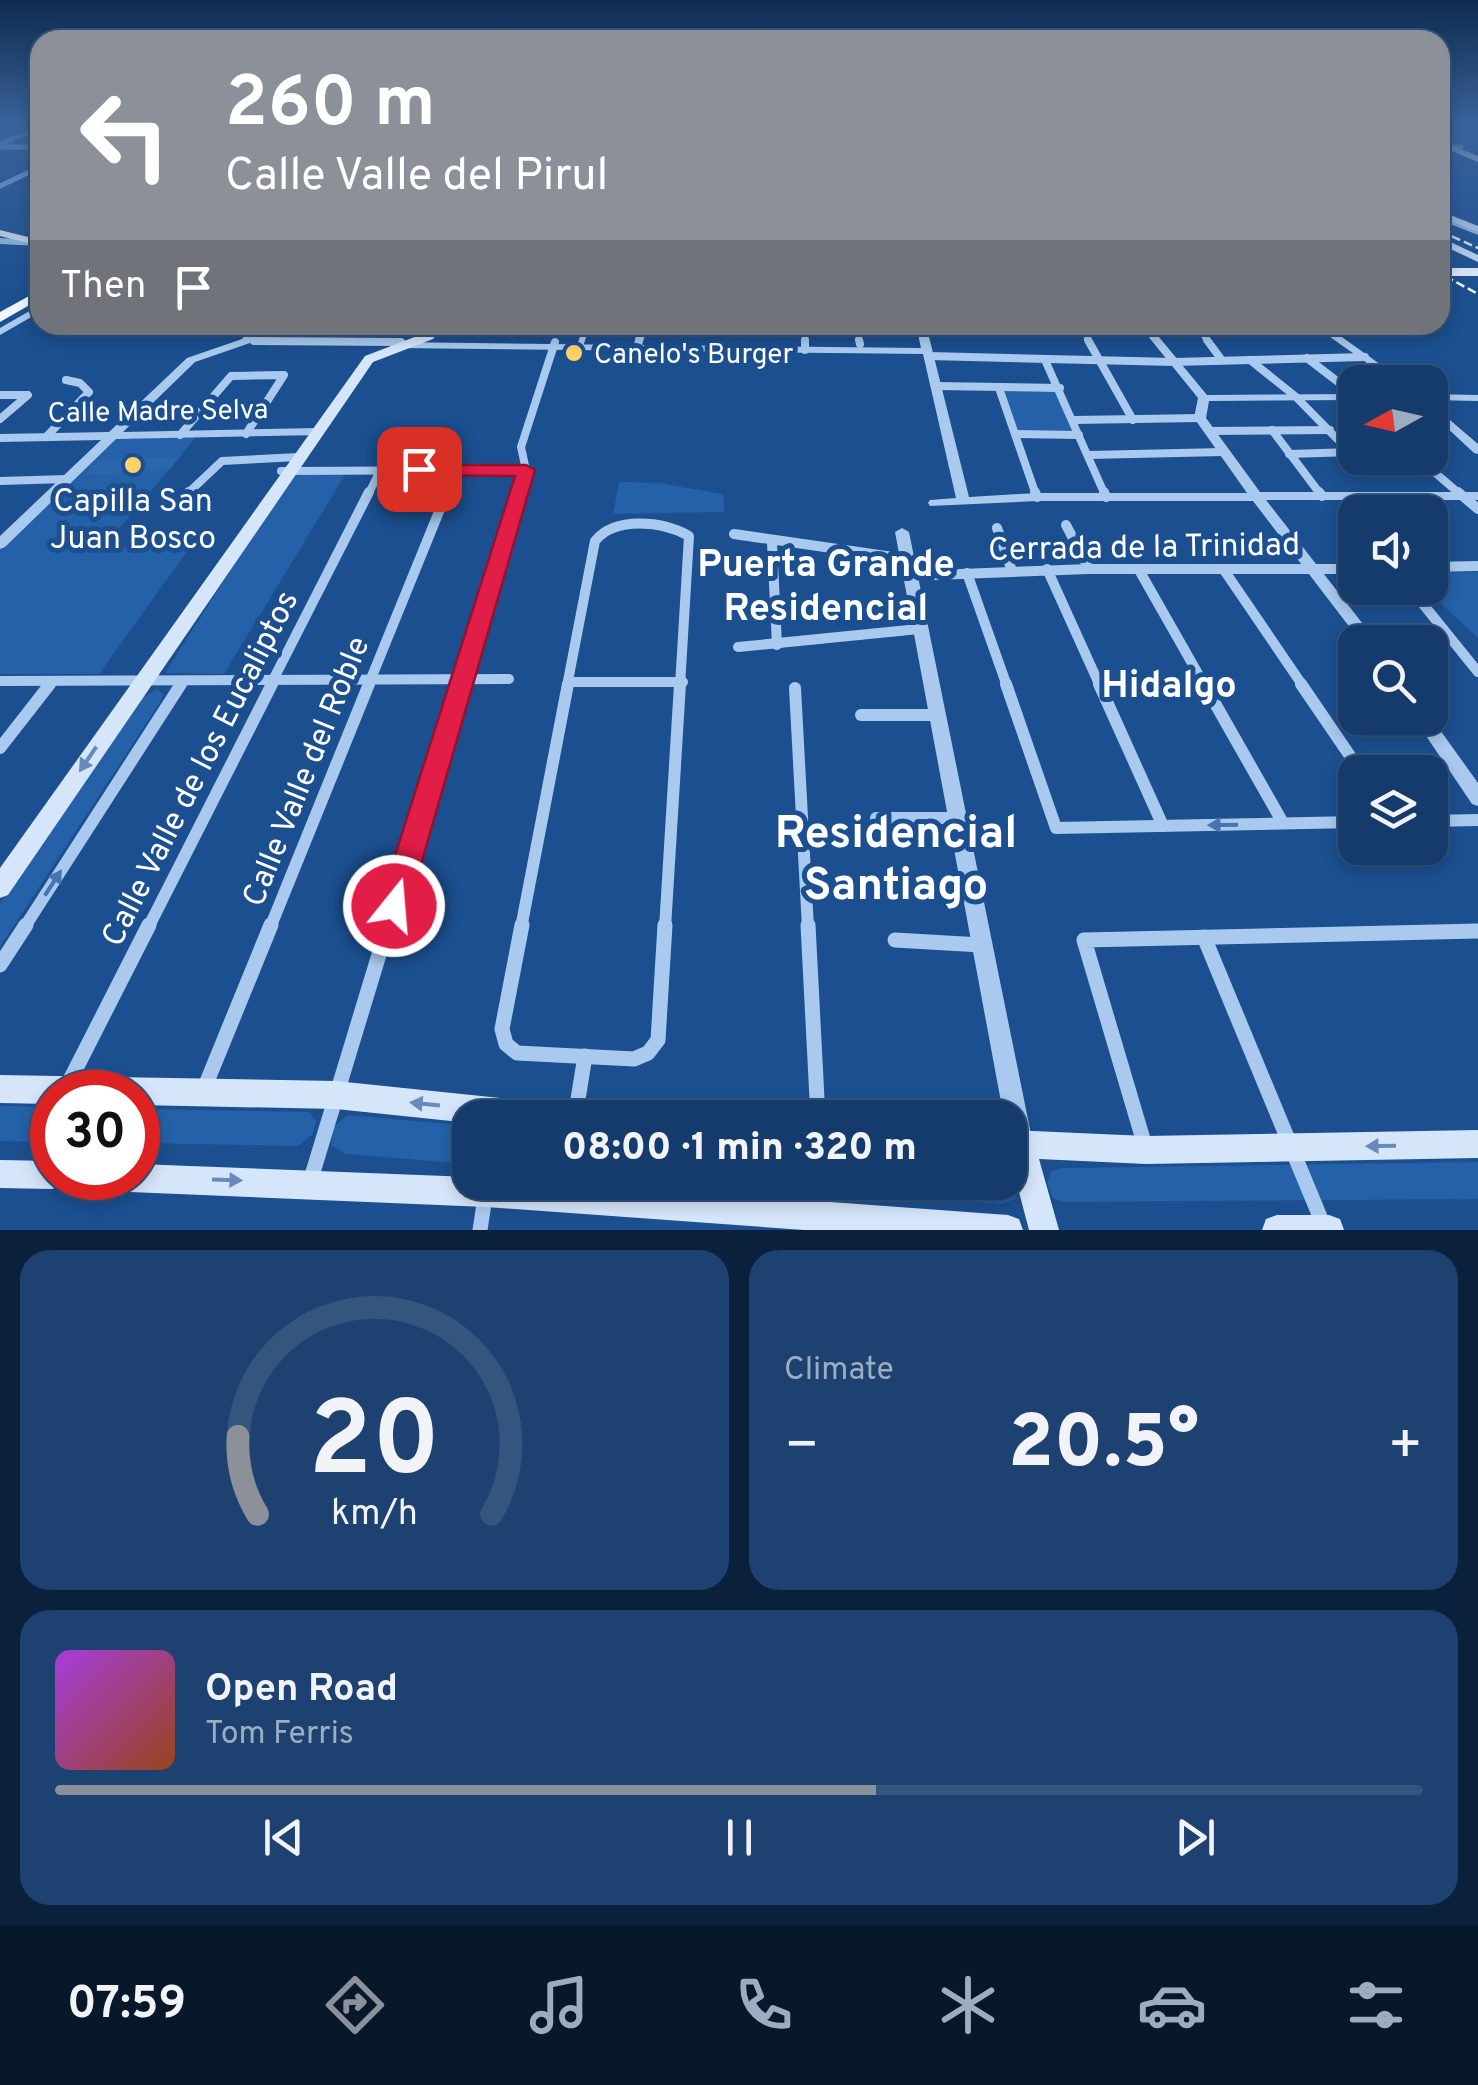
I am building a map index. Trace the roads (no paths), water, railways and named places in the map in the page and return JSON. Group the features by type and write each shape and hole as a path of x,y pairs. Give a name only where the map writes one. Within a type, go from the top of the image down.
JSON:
{"main road":[{"path":"1450,220 1478,230"},
{"path":"0,237 30,242"},
{"path":"1450,245 1478,260"},
{"path":"1450,270 1478,270"},
{"path":"0,308 30,290"},
{"path":"0,318 30,300"},
{"path":"0,887 143,678 171,646 312,432 369,359 417,335"},
{"path":"401,343 420,335"},
{"path":"0,1089 30,1089"},
{"path":"160,1092 336,1094 452,1107"},
{"path":"1027,1145 1146,1150 1478,1144"},
{"path":"0,1174 30,1175"},
{"path":"160,1179 452,1190"},
{"path":"1027,1180 1044,1230"},
{"path":"596,1200 1008,1230"},
{"path":"1277,1230 1327,1230"}],"street":[{"path":"0,332 30,314"},
{"path":"250,341 253,335"},
{"path":"581,343 584,335"},
{"path":"638,342 640,335"},
{"path":"805,335 805,347"},
{"path":"859,335 860,344"},
{"path":"923,335 963,501"},
{"path":"1152,335 1204,398"},
{"path":"1204,335 1221,360"},
{"path":"1333,335 1376,365"},
{"path":"1087,338 1133,420"},
{"path":"0,544 192,360 250,341 927,350"},
{"path":"554,345 638,342 698,346"},
{"path":"805,347 860,344 1099,362 1365,357"},
{"path":"310,1182 526,470 521,447 554,345"},
{"path":"1306,357 1338,382"},
{"path":"1250,359 1338,438"},
{"path":"1045,360 1106,497"},
{"path":"180,435 235,374 284,375 246,434"},
{"path":"46,437 89,392 80,383 66,380"},
{"path":"935,386 1060,388"},
{"path":"999,388 1037,498"},
{"path":"0,395 28,395 0,420"},
{"path":"1204,398 1338,396"},
{"path":"1204,398 1200,418 1223,452 1358,625"},
{"path":"1448,398 1478,398"},
{"path":"1074,420 1200,418"},
{"path":"1448,422 1478,450"},
{"path":"1272,430 1322,496"},
{"path":"1209,431 1330,430"},
{"name":"Calle Madre Selva","path":"0,438 312,432"},
{"path":"1016,434 1080,435"},
{"path":"1089,455 1223,452"},
{"path":"1289,454 1338,452"},
{"path":"186,495 222,460 381,470 526,470"},
{"name":"Calle Valle del Roble","path":"202,1093 457,469"},
{"name":"Calle Valle de los Eucaliptos","path":"75,1070 381,470"},
{"path":"1436,475 1458,496 1477,504"},
{"path":"0,480 67,479"},
{"path":"935,503 1037,498 1338,496"},
{"path":"1448,497 1458,496"},
{"path":"1448,500 1477,504"},
{"path":"1066,524 1088,569"},
{"path":"619,526 672,526 688,536 683,682 658,1040 648,1053 634,1059 518,1053 506,1044 502,1030 569,682 594,541 604,530 619,526"},
{"path":"997,528 1012,571"},
{"path":"902,532 1007,1100"},
{"name":"Cerrada de la Trinidad","path":"734,534 908,567 966,573 1048,569 1338,569"},
{"path":"772,543 777,644"},
{"path":"1448,567 1478,566"},
{"path":"1048,569 1163,826"},
{"path":"1139,570 1283,824"},
{"path":"1224,570 1350,755"},
{"path":"966,573 1056,828 1338,822"},
{"path":"1424,605 1478,672"},
{"path":"738,647 919,629"},
{"path":"0,681 509,679"},
{"path":"0,965 182,680"},
{"path":"0,748 51,682"},
{"path":"569,682 683,682"},
{"path":"795,688 817,1100"},
{"path":"861,716 935,715"},
{"path":"1434,735 1478,798"},
{"path":"876,818 956,818"},
{"path":"1448,820 1478,820"},
{"path":"1146,1150 1084,940 1478,930"},
{"path":"1204,937 1327,1230"},
{"path":"896,940 981,945"},
{"path":"578,1100 585,1056"},
{"path":"480,1230 485,1200"}],"railway":[{"path":"1450,235 1478,248"},
{"path":"1450,279 1478,294"}],"place":[{"name":"Canelo's Burger","path":"574,353"},
{"name":"Capilla San Juan Bosco","path":"133,465"}],"district":[{"name":"Puerta Grande Residencial","path":"826,585"},
{"name":"Hidalgo","path":"1169,684"},
{"name":"Residencial Santiago","path":"896,857"}]}
